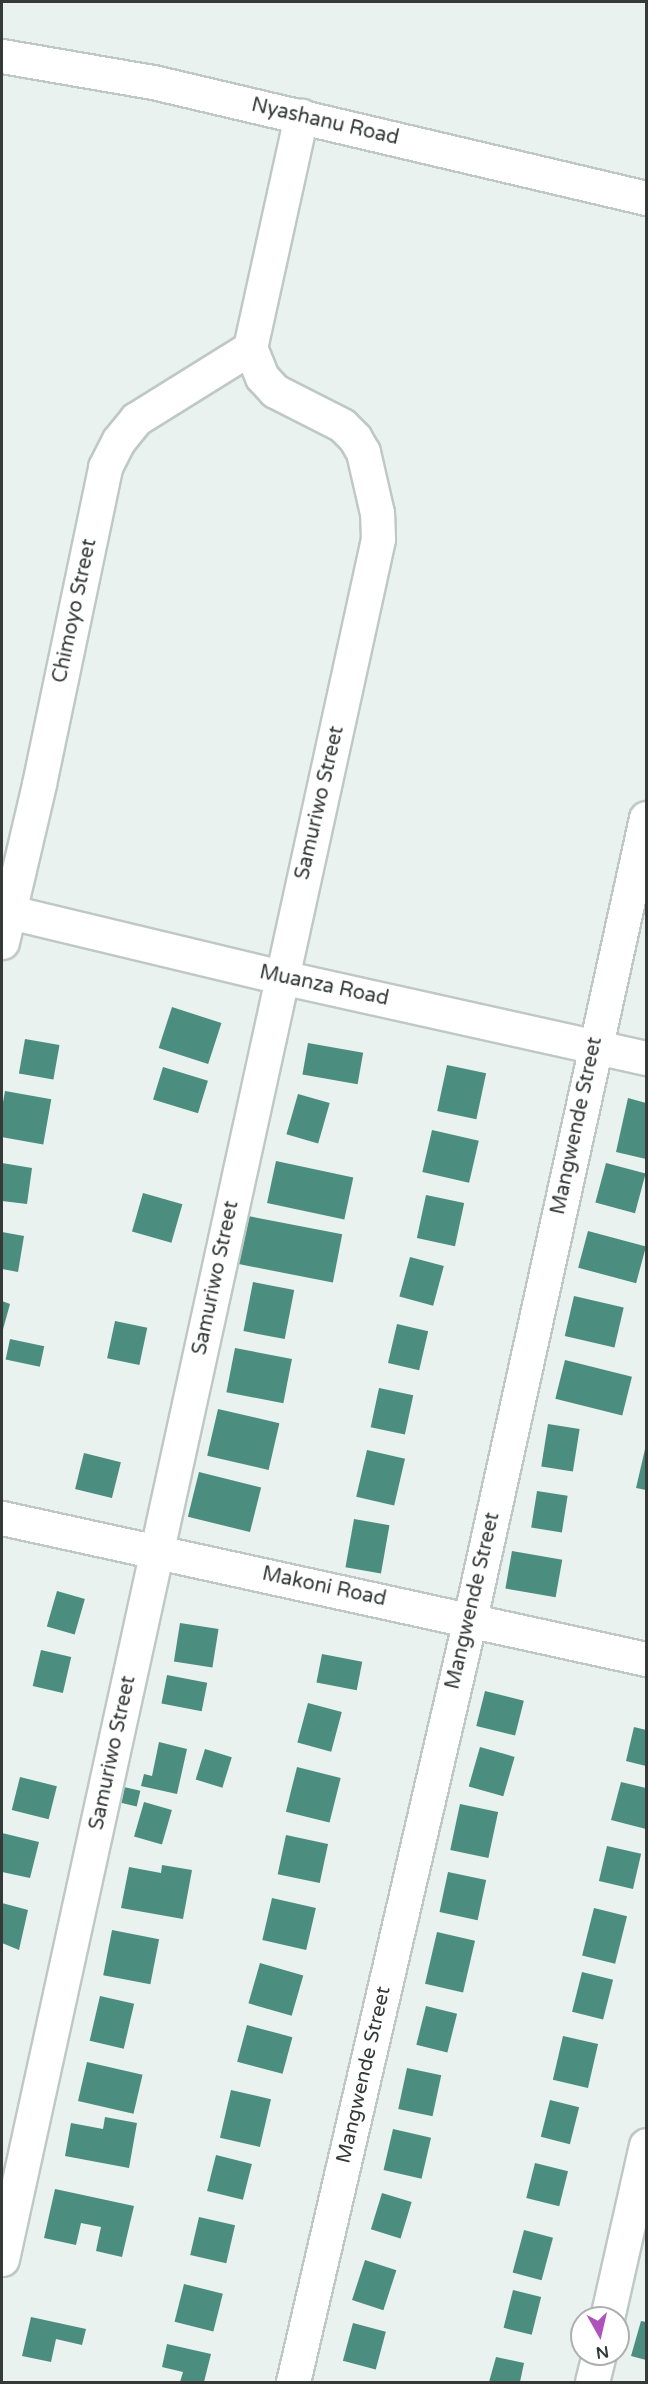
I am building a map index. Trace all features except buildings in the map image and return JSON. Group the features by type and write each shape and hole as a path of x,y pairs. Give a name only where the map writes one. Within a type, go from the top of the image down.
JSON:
{"street":[{"name":"Nyashanu Road","path":"2,56 153,82 646,198"},
{"path":"250,348 301,116"},
{"name":"Chimoyo Street","path":"4,921 105,468 119,440 136,419 250,348"},
{"name":"Samuriwo Street","path":"2,2259 158,1551 280,977 375,560 377,513 363,452 355,438 342,425 275,391 262,377 250,348"},
{"name":"Mangwende Street","path":"293,2382 470,1619 646,818"},
{"name":"Muanza Road","path":"4,921 280,977 646,1058"},
{"name":"Makoni Road","path":"2,1518 646,1659"},
{"path":"610,2306 646,2145"},
{"path":"592,2382 596,2366"}]}
